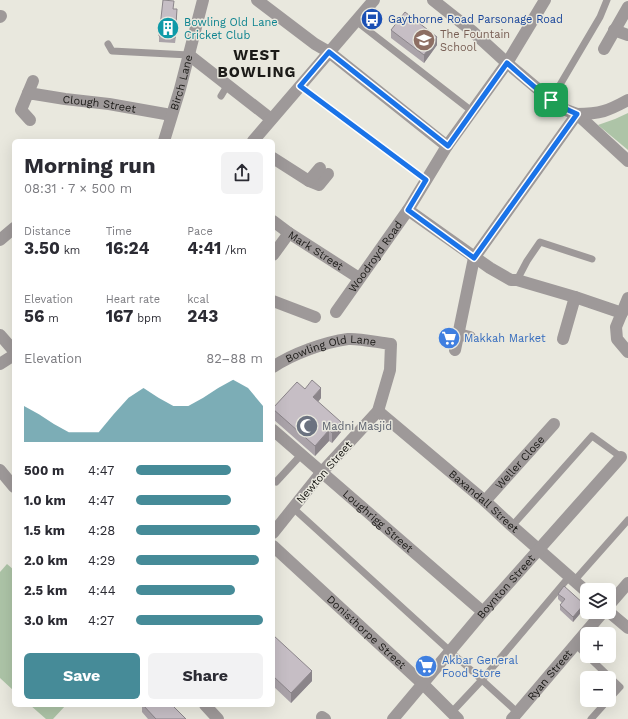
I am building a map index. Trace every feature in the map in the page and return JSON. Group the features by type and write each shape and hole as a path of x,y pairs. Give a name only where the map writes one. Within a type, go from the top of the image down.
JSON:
{"street":[{"name":"Birch Lane","path":"165,139 180,90 203,0"},
{"path":"258,0 316,44 329,52 448,146"},
{"path":"256,139 271,119 374,0"},
{"path":"432,0 472,31 507,63 563,109 577,114 595,114 612,109 628,100"},
{"path":"507,63 545,0"},
{"path":"604,49 628,7"},
{"path":"614,30 628,35"},
{"path":"189,55 224,91 271,119"},
{"name":"Woodroyd Road","path":"336,312 408,210 448,146 507,63"},
{"path":"30,120 21,110 33,81"},
{"name":"Clough Street","path":"28,93 110,104 171,115"},
{"path":"577,114 628,161"},
{"path":"455,350 464,335 474,258 577,114"},
{"path":"275,159 314,183 324,171"},
{"path":"408,210 474,258 511,280 517,280 575,297 622,313"},
{"name":"Mark Street","path":"275,222 360,278"},
{"path":"0,240 12,230"},
{"path":"275,252 289,233"},
{"path":"563,338 575,297"},
{"path":"628,298 616,327 617,339 628,352"},
{"path":"275,302 315,317"},
{"path":"0,335 12,352"},
{"name":"Bowling Old Lane","path":"275,365 282,360 311,348 349,339 391,344"},
{"name":"Newton Street","path":"275,530 321,473 378,411 390,370 391,344"},
{"path":"0,364 12,356"},
{"name":"Baxandall Street","path":"378,411 486,501 538,550 580,586"},
{"name":"Weller Close","path":"486,501 554,424"},
{"name":"Loughrigg Street","path":"275,432 483,612"},
{"name":"Boynton Street","path":"393,719 483,612 621,457"},
{"path":"0,470 12,485"},
{"name":"Donisthorpe Street","path":"275,548 423,684 451,713"},
{"path":"616,597 628,582"},
{"path":"616,618 628,628"},
{"name":"Ryan Street","path":"514,716 597,619"},
{"path":"207,707 218,719"}],"lane":[{"path":"551,100 600,17 607,0"},
{"path":"356,21 473,112"},
{"path":"108,44 112,51 189,55"},
{"path":"300,86 426,180"},
{"path":"517,280 527,261 540,242 592,260"},
{"path":"512,526 592,436 621,457"},
{"path":"276,482 301,455"},
{"path":"293,508 450,651 514,716"},
{"path":"451,713 572,579 628,520"},
{"path":"575,644 603,671"},
{"path":"616,683 620,687 616,691"},
{"path":"591,719 602,707"}],"green space":[{"path":"628,113 628,150 598,125"},
{"path":"7,564 12,568 12,689 0,678 0,572"},
{"path":"32,707 64,707 53,719 46,719"}],"building":[{"name":"Bowling Old Lane Cricket Club","path":"163,0 174,1 173,9 177,9 175,38 159,36"},
{"path":"405,12 437,37 424,55 391,30"},
{"name":"Madni Masjid","path":"312,380 321,388 313,397 341,422 332,433 329,430 315,446 275,411 275,406 297,382 305,389"},
{"path":"564,586 580,600 580,609 573,617 560,605 565,599 558,594"},
{"path":"275,637 312,671 291,693 275,678"},
{"path":"145,707 174,707 186,719 156,719"}],"place":[{"name":"Gaythorne Road Parsonage Road","path":"372,19"},
{"name":"Bowling Old Lane Cricket Club","path":"168,28"},
{"name":"The Fountain School","path":"424,40"},
{"name":"Makkah Market","path":"449,338"},
{"name":"Madni Masjid","path":"307,426"},
{"name":"Akbar General Food Store","path":"426,666"}],"district":[{"name":"WEST BOWLING","path":"257,64"}],"route":[{"path":"329,52 448,146 507,63 551,100 563,109 577,114 474,258 408,210 426,180 300,86 329,52"}]}
